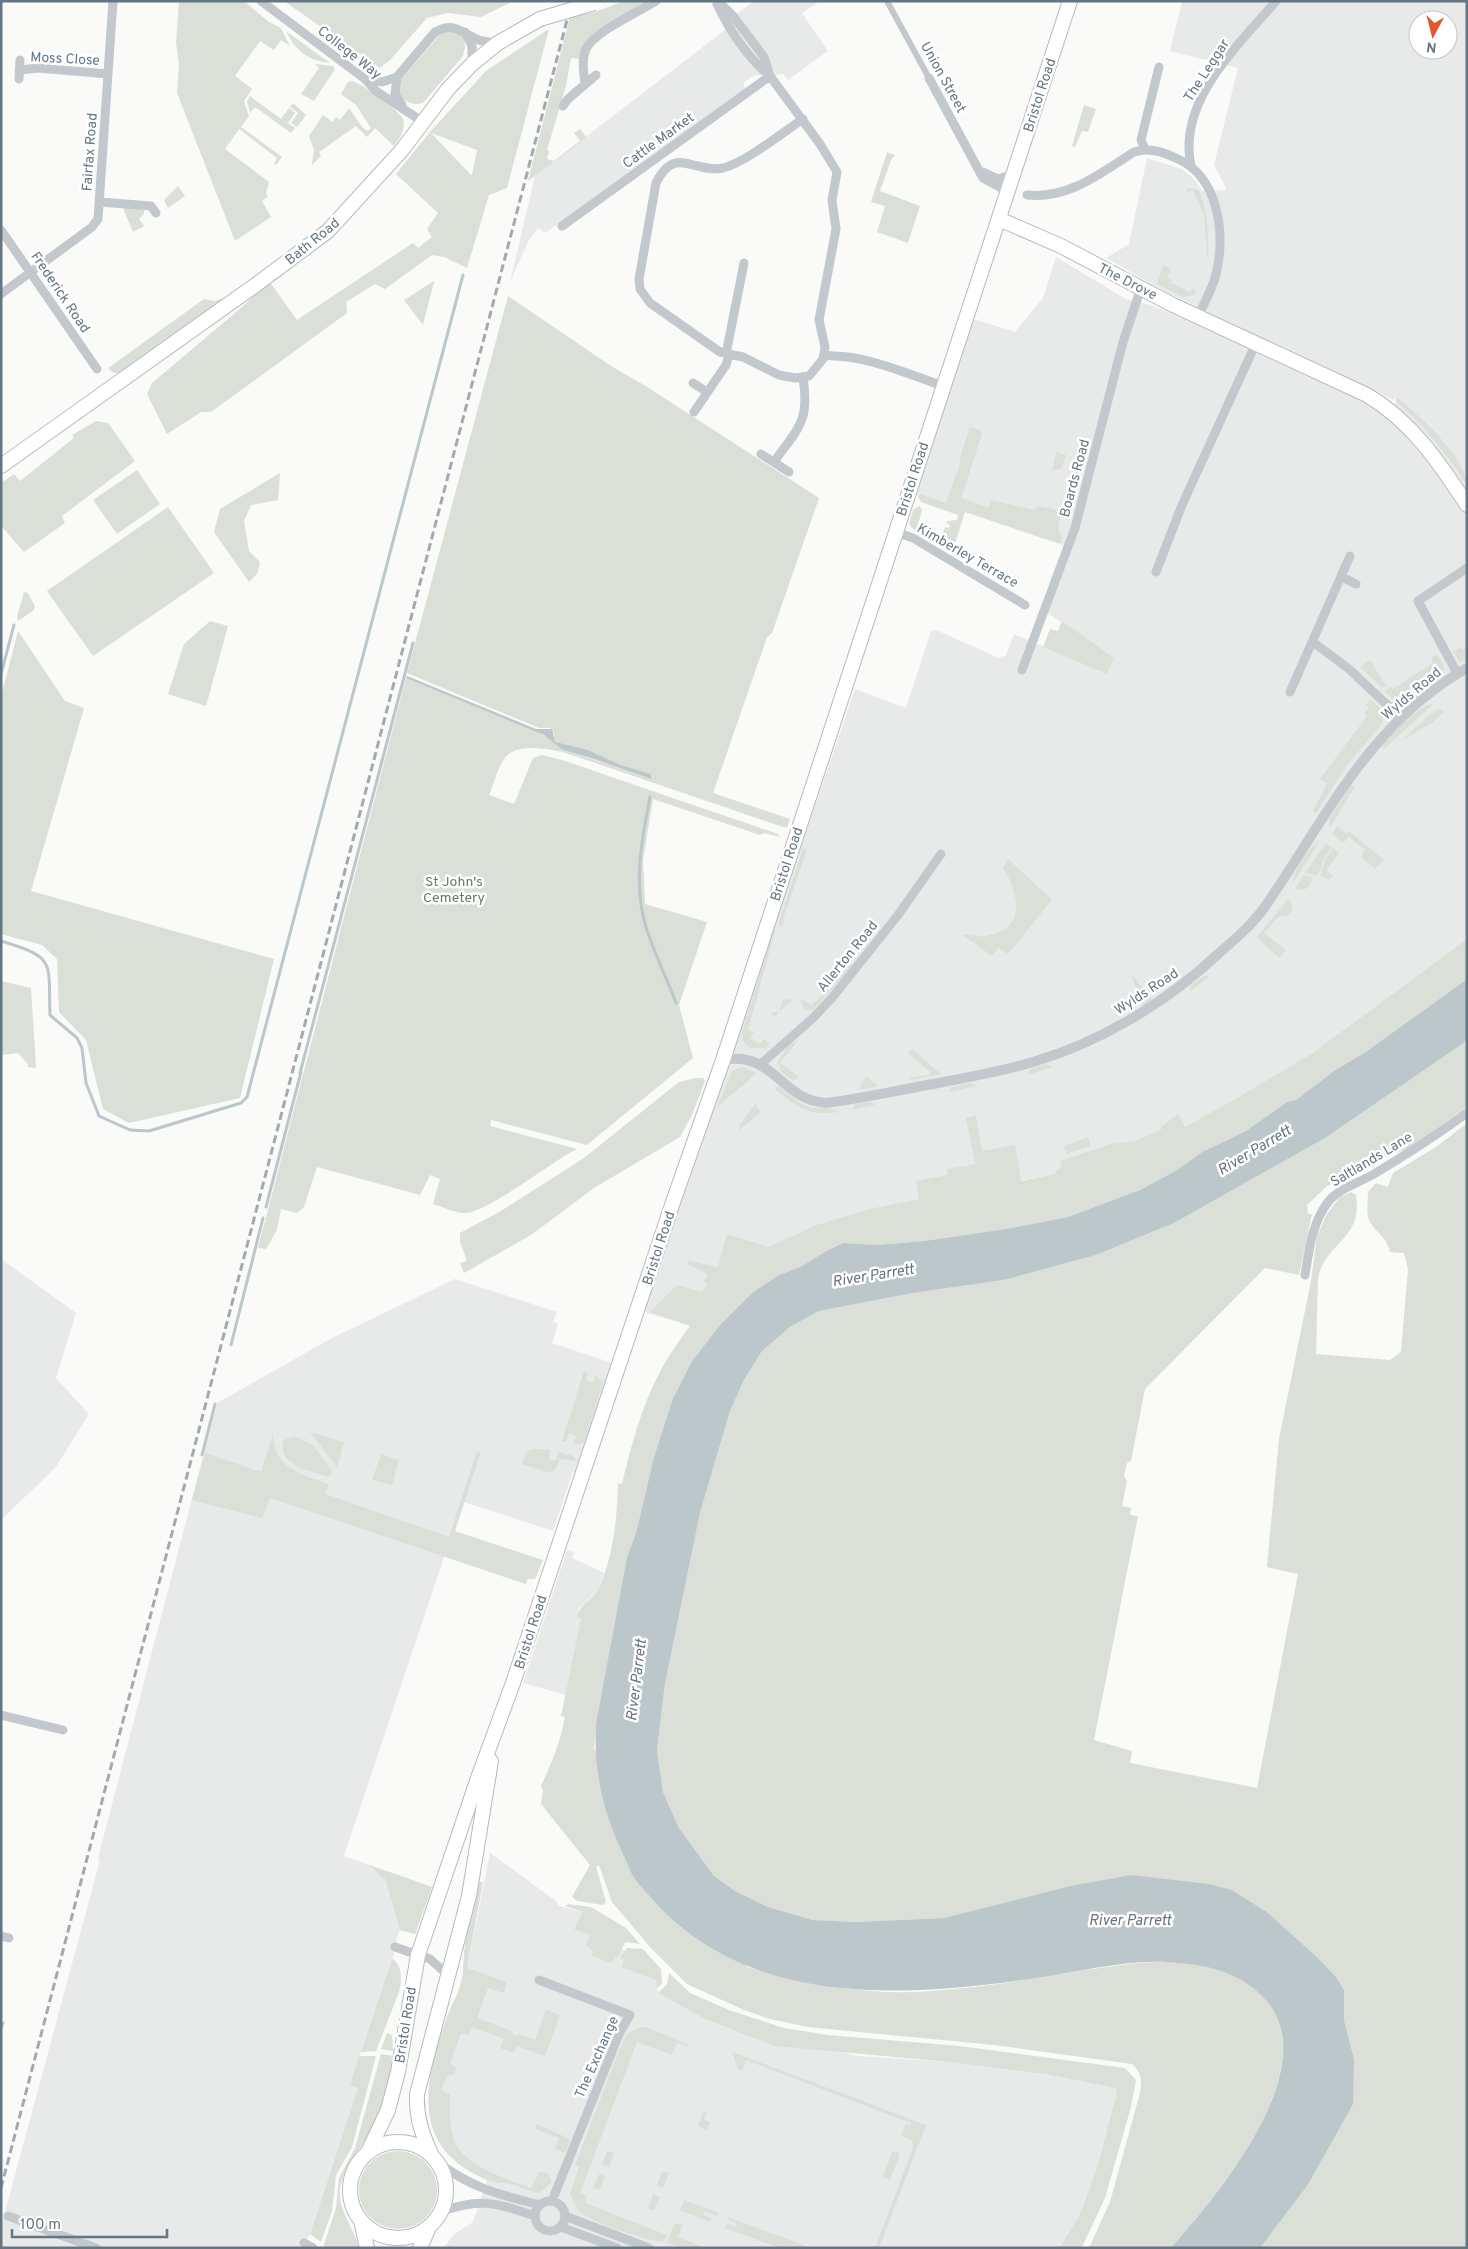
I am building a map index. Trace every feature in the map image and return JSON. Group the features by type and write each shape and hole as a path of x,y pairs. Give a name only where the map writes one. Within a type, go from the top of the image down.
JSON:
{"main road":[{"name":"Bristol Road","path":"368,2152 388,2110 396,2082 418,1956 498,1726 723,1060 1070,1"},
{"name":"Bath Road","path":"1,466 328,231 377,178 472,64 498,43 540,19 597,2"},
{"name":"The Drove","path":"999,219 1061,246 1198,316 1357,388 1393,412 1429,450 1467,505"},
{"name":"Bristol Road","path":"434,2159 421,2131 416,2113 417,2094 469,1896 498,1726"},
{"path":"367,2248 361,2220 351,2201 350,2185 354,2169 368,2152 378,2146 400,2142 412,2144 434,2159 446,2187 445,2200 440,2212 429,2226 420,2248"},
{"path":"361,2220 378,2234 399,2238 410,2236 429,2226"}],"street":[{"name":"Fairfax Road","path":"1,294 92,227 98,219 113,1"},
{"name":"College Way","path":"261,1 364,79 376,91 423,122"},
{"path":"585,84 583,64 588,46 608,30 656,1"},
{"path":"717,1 733,16 764,57 770,76 803,119 837,172 832,200 836,229 819,320 825,347 824,356 809,376 803,378 779,375 743,357 720,352 650,303 640,289 639,279 656,183 662,172 671,164 682,162 715,169 738,162 803,119"},
{"name":"Union Street","path":"887,1 983,178 1007,191"},
{"name":"The Leggar","path":"1191,166 1188,151 1189,130 1197,103 1227,58 1276,1"},
{"path":"364,79 382,82 397,77 435,32 443,28 453,27 479,40 498,43"},
{"path":"465,32 472,46 472,64"},
{"name":"Moss Close","path":"20,60 19,75 38,68 108,74"},
{"path":"1145,149 1142,140 1159,67"},
{"path":"563,106 596,75"},
{"name":"Cattle Market","path":"562,226 770,76"},
{"path":"397,77 395,94 405,109"},
{"path":"1026,195 1047,196 1066,192 1134,152 1145,149 1171,156 1191,166 1204,179 1210,189 1215,203 1219,237 1217,271 1198,316"},
{"path":"977,167 993,178 1012,175"},
{"path":"100,202 151,206 156,213"},
{"name":"Frederick Road","path":"1,230 98,369"},
{"path":"694,412 726,365 744,263"},
{"name":"Boards Road","path":"1022,670 1075,528 1124,342 1141,288"},
{"path":"1156,572 1182,505 1256,343"},
{"path":"824,356 840,355 870,362 943,386"},
{"path":"774,462 798,429 805,412 803,378"},
{"path":"693,383 707,392"},
{"path":"761,454 789,472"},
{"name":"Kimberley Terrace","path":"895,532 913,538 1026,605"},
{"path":"1290,692 1342,578 1350,556"},
{"path":"1462,671 1418,601 1467,568"},
{"path":"1342,578 1356,584"},
{"path":"1313,642 1349,669 1401,718"},
{"name":"Wylds Road","path":"723,1060 741,1057 761,1064 808,1100 826,1103 1016,1067 1063,1052 1119,1025 1194,975 1262,911 1351,774 1381,737 1401,718 1462,671"},
{"name":"Allerton Road","path":"761,1064 812,1019 831,999 898,915 941,854"},
{"name":"Saltlands Lane","path":"1305,1275 1314,1226 1329,1201 1341,1191 1363,1181 1409,1153 1467,1113"},
{"path":"1,1715 63,1730"},
{"path":"395,1948 430,1959 449,1976"},
{"name":"The Exchange","path":"539,1980 630,2015 609,2057 566,2172 552,2201"},
{"path":"434,2159 468,2183 486,2191 540,2205 552,2201 562,2206 565,2216 561,2227"},
{"path":"440,2212 482,2202 499,2204 534,2216 538,2225 544,2230 552,2231 561,2227 617,2248"},
{"path":"534,2216 540,2205"},
{"path":"8,2216 96,2248"},
{"path":"565,2216 649,2248"}],"shaded area":[{"path":"754,1 820,1 802,13 828,51 788,80 783,74 770,76 755,75 743,83 746,88 545,233 538,228 529,240 510,282 535,176 725,30 722,25"},
{"path":"1182,1 1467,1 1467,939 1311,1054 1232,1102 1185,1127 1054,1174 869,1209 813,1226 793,1235 690,1325 647,1313 643,1310 855,689 906,708 931,631 936,630 999,658 1006,655 1014,634 1107,674 1113,659 1045,611 1069,547 916,495 973,319 1015,332 1043,298 1056,257 1126,299 1151,305 1335,385 1364,400 1385,416 1396,401 1397,394 1394,400 1166,292 1106,258 1129,244 1147,158 1182,169 1195,180 1202,191 1227,190 1214,165 1238,68 1170,51"},
{"path":"1,1259 76,1313 56,1378 89,1414 56,1467 1,1520"},
{"path":"455,1279 557,1312 553,1322 558,1324 552,1343 618,1365 582,1474 573,1472 553,1531 464,1502 447,1556 444,1557 344,1856 432,1887 415,1934 400,1930 397,1938 393,1957 350,2085 358,2088 310,2234 302,2248 1,2248 1,2227 100,1860 98,1858 217,1403 332,1338"},
{"path":"567,1550 574,1552 572,1558 604,1573 599,1589 578,1610 581,1618 566,1695 523,1683"},
{"path":"490,1853 556,1901 559,1906 583,1912 656,1980 658,1993 705,2019 730,2029 859,2056 949,2062 1045,2074 1115,2088 1117,2092 1097,2168 1079,2216 1059,2248 444,2248 453,2235 473,2222 488,2178 462,2159 439,2125 440,2075 467,1969"}],"green space":[{"path":"179,1 244,1 269,22 281,28 290,46 281,40 274,50 260,41 235,76 252,89 244,101 249,116 241,127 282,157 276,165 274,164 277,158 239,129 225,149 269,182 266,194 268,196 262,201 271,217 235,241 177,93 179,64 176,43"},
{"path":"284,1 513,1 481,17 448,13 427,18 390,60 380,68"},
{"path":"624,1 648,1 613,21 579,59 571,58 566,86 547,150 549,151 547,159 554,161 580,141 574,133 580,129 586,137 528,181 570,17 595,12"},
{"path":"549,29 507,188 489,195 467,268 444,257 432,255 385,289 375,284 346,302 347,313 211,412 201,412 167,434 147,394 152,383 241,308 269,281 297,320 413,243 418,248 432,237 427,229 438,213 396,174 430,132 486,71","holes":["431,133 477,150 471,175"]},
{"path":"286,31 330,63 315,60 303,53 294,44"},
{"path":"442,32 452,32 464,37 465,47 463,56 423,103 415,104 403,99 398,93 400,81"},
{"path":"315,64 333,66 335,69 314,101 301,94 319,68"},
{"path":"352,81 380,98 400,115 404,122 400,137 394,146 375,128 367,137 356,126 319,152 321,156 312,165 314,150 309,136 323,115 333,122 336,117 340,120 349,108 363,128 368,131 371,128 356,105 341,94 348,82"},
{"path":"250,96 281,119 289,108 295,113 288,123 295,128 291,133 255,107 250,113 247,101"},
{"path":"293,103 306,115 297,127 291,123 298,113 290,107"},
{"path":"1084,105 1096,109 1088,132 1082,131 1075,147 1072,146"},
{"path":"887,152 895,155 891,160 880,191 920,206 908,243 877,232 885,206 871,202"},
{"path":"178,186 185,196 168,208 164,200"},
{"path":"1189,188 1199,190 1202,199 1208,236 1208,263 1204,214 1193,191 1186,192"},
{"path":"122,206 144,210 144,214 139,219 144,226 133,232"},
{"path":"1163,265 1171,269 1167,278 1172,280 1171,283 1190,292 1192,289 1197,292 1194,295 1183,297 1157,284"},
{"path":"434,282 423,325 404,300"},
{"path":"229,296 122,374 112,372 108,368 204,299 215,301"},
{"name":"St John's Cemetery","path":"508,296 611,366 644,385 819,498 772,633 767,637 713,793 790,819 787,827 563,752 540,748 516,750 509,754 499,767 489,795 514,804 533,758 542,755 562,760 778,834 780,837 764,833 760,835 653,799 643,860 645,904 707,922 679,1005 693,1058 587,1145 491,1120 490,1126 577,1149 487,1206 463,1213 433,1204 440,1179 430,1175 420,1195 317,1167 304,1207 297,1213 281,1209 277,1230 266,1249 258,1248 406,678 535,731 554,741 554,733 550,728 539,728 407,673","holes":["555,743 588,750 621,765 651,774 653,778 563,750"]},
{"path":"1396,397 1428,425 1450,450 1465,474 1467,485 1434,440 1407,410 1396,401"},
{"path":"96,421 108,423 135,461 62,516 65,523 24,552 1,526 1,483 14,474 20,481 74,438 72,435"},
{"path":"970,427 980,430 982,434 961,498 988,508 991,500 1034,510 1037,506 1054,509 1060,516 1058,530 1062,538 1060,544 965,512 955,543 948,541 945,547 953,549 954,546 962,548 965,557 961,558 915,531 909,524 913,510 919,506 922,510 916,531 927,534 928,530 942,535 945,527 949,528 950,525 946,523 947,521 957,520 958,515 921,502 918,497 921,494 946,503 961,461 959,460"},
{"path":"1056,452 1066,455 1061,469 1052,471"},
{"path":"137,470 160,504 117,534 93,500"},
{"path":"280,473 278,500 251,505 244,521 249,551 260,562 257,574 249,582 214,532 220,509"},
{"path":"168,507 214,573 93,656 47,591"},
{"path":"24,592 28,593 35,606 34,610 18,621 17,617"},
{"path":"210,621 228,626 206,706 168,694 184,644"},
{"path":"1062,621 1114,658 1107,674 1043,647 1050,629 1058,631"},
{"path":"18,631 65,701 84,708 31,891 274,959 240,1098 129,1123 103,1109 86,1040 59,1012 57,959 42,945 1,934 1,697"},
{"path":"1460,648 1467,650 1467,658 1460,663 1453,652"},
{"path":"1437,654 1443,665 1444,675 1410,702 1398,703 1384,691 1391,687 1393,689 1433,663 1431,658"},
{"path":"1370,660 1386,686 1382,688 1360,667"},
{"path":"1371,700 1383,712 1382,724 1347,765 1316,813 1313,811 1327,784 1320,779 1367,716 1364,713 1369,708 1366,705"},
{"path":"1433,704 1384,749 1382,745 1406,721 1426,706"},
{"path":"1440,709 1444,712 1432,723 1402,740 1433,712"},
{"path":"1351,785 1355,786 1329,829 1329,820"},
{"path":"1337,826 1347,834 1349,831 1384,860 1375,869 1361,857 1365,850 1349,837 1343,843 1332,834"},
{"path":"1320,841 1293,883 1295,873 1302,860 1316,843"},
{"path":"1326,843 1332,847 1324,858 1318,876 1305,873"},
{"path":"803,848 807,850 784,916 783,926 778,925"},
{"path":"1333,848 1339,853 1326,870 1333,876 1329,880 1320,876 1326,858"},
{"path":"1008,859 1052,900 1008,954 999,948 992,956 963,935 983,936 1000,932 1009,926 1014,918 1016,899 1003,867"},
{"path":"1304,875 1312,877 1310,885 1304,890 1295,889"},
{"path":"1288,899 1292,904 1292,911 1286,916 1279,916 1264,933 1286,950 1279,958 1257,937"},
{"path":"774,929 748,1030 754,1032 750,1038 759,1044 764,1039 770,1044 765,1048 750,1048 743,1041 742,1032"},
{"path":"1467,939 1467,979 1367,1051 1334,1071 1296,1100 1287,1102 1246,1131 1202,1152 1177,1170 1140,1190 1068,1217 1006,1229 924,1241 876,1245 843,1243 802,1266 779,1275 753,1292 720,1325 692,1361 673,1398 654,1457 636,1533 627,1557 596,1723 594,1749 747,1967 829,1986 871,1991 913,1992 991,1985 1128,1964 1151,1962 1189,1963 1226,1972 1249,1984 1259,1992 1278,2021 1283,2053 1276,2089 1260,2125 1239,2161 1191,2224 1171,2248 1089,2248 1110,2202 1140,2093 1140,2077 1132,2064 994,2045 808,2027 770,2019 744,2010 687,1984 651,1948 612,1902 599,1865 596,1867 606,1902 603,1905 577,1901 572,1897 590,1865 541,1804 543,1791 541,1786 561,1735 565,1717 561,1716 581,1618 577,1617 581,1608 598,1590 609,1561 616,1522 618,1483 622,1484 635,1436 651,1390 658,1375 690,1326 650,1312 677,1285 702,1292 707,1285 704,1281 708,1274 687,1264 688,1261 718,1267 727,1234 769,1247 813,1226 869,1209 919,1199 916,1181 948,1175 947,1169 978,1164 975,1162 966,1118 976,1116 982,1151 1015,1145 1021,1181 1054,1174 1062,1166 1060,1161 1111,1144 1135,1141 1161,1130 1161,1127 1178,1114 1185,1127 1311,1054"},
{"path":"851,964 853,965 813,1010 806,1010 800,1001 802,999 811,1005 823,995"},
{"path":"1131,974 1153,999 1143,1006"},
{"path":"1206,975 1209,977 1189,992 1191,985"},
{"path":"1,981 31,988 36,1068 28,1067 27,1063 18,1053 1,1055"},
{"path":"783,999 792,1000 791,1003 779,1012"},
{"path":"772,1012 779,1012 773,1018"},
{"path":"799,1039 780,1063 799,1077 793,1081 781,1071 778,1062 787,1047"},
{"path":"1467,1040 1467,1107 1410,1148 1360,1166 1340,1181 1327,1186 1307,1205 1308,1214 1312,1214 1299,1275 1265,1268 1145,1389 1131,1461 1127,1463 1124,1476 1127,1481 1122,1506 1131,1508 1130,1515 1138,1516 1094,1740 1132,1751 1130,1763 1257,1788 1298,1574 1267,1567 1279,1439 1311,1281 1317,1236 1327,1214 1340,1197 1351,1192 1356,1195 1357,1210 1354,1222 1328,1256 1318,1278 1316,1354 1390,1360 1401,1352 1408,1269 1404,1253 1390,1252 1386,1241 1369,1220 1367,1210 1368,1192 1376,1183 1388,1187 1393,1173 1436,1147 1467,1123 1467,2248 1260,2248 1307,2186 1354,2059 1344,2020 1344,1990 1336,1977 1318,1958 1267,1912 1232,1890 1130,1875 1070,1886 944,1918 855,1922 813,1920 768,1907 735,1891 714,1876 679,1828 663,1792 657,1750 665,1684 700,1513 730,1411 744,1380 762,1351 790,1327 819,1311 913,1293 1004,1280 1096,1255 1174,1223 1325,1138"},
{"path":"912,1049 941,1074 911,1080 910,1078 931,1073 908,1053"},
{"path":"1046,1064 1052,1067 1028,1075 1029,1070"},
{"path":"743,1067 757,1073 717,1107 732,1071"},
{"path":"866,1076 878,1086 859,1090"},
{"path":"703,1078 705,1081 692,1115 680,1137 594,1188 531,1235 464,1273 460,1263 467,1261 460,1241 460,1233 501,1211 584,1158 679,1082"},
{"path":"970,1083 977,1086 948,1092 952,1087"},
{"path":"780,1087 793,1099 805,1106 829,1108 839,1112 820,1113 804,1109 783,1096 775,1089"},
{"path":"870,1102 875,1105 852,1110 855,1104"},
{"path":"755,1104 761,1112 739,1130 739,1126"},
{"path":"1088,1137 1091,1146 1066,1154 1064,1146"},
{"path":"584,1371 588,1372 586,1381 593,1383 595,1375 603,1383 584,1442 578,1445 573,1444 576,1436 569,1433 566,1442 562,1441"},
{"path":"310,1432 344,1442 337,1467"},
{"path":"273,1433 274,1445 283,1462 299,1473 329,1484 325,1494 449,1537 477,1452 481,1451 455,1531 543,1560 535,1579 528,1579 526,1584 270,1498 262,1518 192,1500 205,1453 261,1472"},
{"path":"294,1436 314,1446 332,1471 330,1477 297,1466 285,1456 283,1449 284,1440"},
{"path":"536,1449 550,1450 549,1460 556,1460 558,1452 573,1456 578,1461 560,1459 555,1470 550,1473 522,1464 526,1451"},
{"path":"381,1454 399,1460 392,1485 372,1480"},
{"path":"369,1865 432,1887 415,1934 400,1930 386,1881"},
{"path":"479,1882 483,1882 467,1968 507,1982 504,1993 488,1988 477,2018 512,2031 514,2036 519,2034 535,2040 546,2010 560,2015 545,2056 517,2046 514,2053 500,2048 504,2039 472,2027 468,2035 461,2033 450,2064 456,2067 454,2074 447,2076 441,2090 450,2094 450,2116 453,2137 457,2147 464,2155 486,2170 531,2188 539,2172 548,2173 552,2182 539,2193 511,2184 488,2180 461,2165 444,2149 434,2131 429,2110 429,2088 433,2065 447,2017 462,1979 465,1943"},
{"path":"568,1904 591,1907 626,1928 640,1944 625,1942 618,1957 615,1956 611,1963 592,1956 593,1951 586,1945 590,1935 574,1929 583,1912 565,1906"},
{"path":"627,1948 643,1949 661,1969 662,1984 657,1988 656,1980 621,1967 624,1960 620,1958"},
{"path":"392,1959 400,1969 401,1983 399,1992 376,2051 361,2052"},
{"path":"669,1973 690,1993 729,2010 784,2028 828,2035 960,2046 1125,2068 1136,2080 1131,2107 1105,2198 1083,2245 1081,2248 1059,2248 1079,2216 1097,2168 1117,2092 1115,2088 1045,2074 949,2062 775,2046 705,2019 658,1993 667,1984"},
{"path":"640,2027 646,2027 689,2046 677,2043 672,2055 637,2042 580,2193 587,2196 585,2203 667,2235 664,2242 622,2231 589,2218 578,2209 570,2193 579,2167 575,2165 620,2048 627,2034"},
{"path":"387,2033 392,2035 393,2051 381,2049"},
{"path":"732,2052 926,2125 879,2248 875,2248 913,2148 912,2141 901,2135 906,2124 911,2126 911,2123 746,2060 742,2071 738,2069"},
{"path":"381,2054 392,2056 386,2094 376,2120 346,2170 340,2188 341,2204 359,2248 323,2248 336,2208 339,2178 355,2148"},
{"path":"359,2056 376,2056 352,2147 336,2175 332,2211 321,2242 310,2234 358,2088 350,2085"},
{"path":"704,2111 707,2112 704,2120 710,2122 707,2130 698,2126"},
{"path":"536,2124 568,2138 570,2141 565,2153 555,2149 559,2138 535,2129"},
{"path":"398,2151 413,2154 426,2162 434,2175 437,2190 434,2205 426,2218 413,2226 398,2229 383,2226 370,2218 362,2205 359,2190 362,2175 370,2162 383,2154"},
{"path":"607,2151 614,2153 609,2167 602,2165"},
{"path":"892,2152 900,2154 890,2180 883,2177"},
{"path":"662,2171 669,2173 663,2188 657,2185"},
{"path":"599,2174 605,2176 600,2190 593,2188"},
{"path":"653,2194 660,2197 654,2211 648,2208"},
{"path":"684,2200 718,2213 717,2216 704,2211 703,2215 711,2218 710,2222 680,2210"},
{"path":"728,2217 811,2248 780,2248 725,2228 727,2224 735,2227 736,2223 727,2219"},
{"path":"675,2223 683,2225 678,2237 705,2248 682,2248 667,2243"}],"water":[{"path":"407,676 536,729 552,729 555,742 588,750 621,765 651,774 652,779 563,750 544,735 406,678"},
{"name":"River Parrett","path":"1467,979 1467,1040 1325,1138 1174,1223 1096,1255 1004,1280 913,1293 819,1311 790,1327 762,1351 744,1380 730,1411 700,1513 665,1684 657,1750 663,1792 679,1828 714,1876 735,1891 768,1907 813,1920 855,1922 944,1918 1070,1886 1130,1875 1209,1884 1232,1890 1267,1912 1336,1977 1344,1990 1344,2020 1354,2059 1353,2104 1307,2186 1260,2248 1171,2248 1191,2225 1238,2162 1260,2126 1276,2090 1283,2054 1279,2022 1260,1994 1228,1973 1204,1966 1166,1962 1134,1963 987,1985 935,1989 884,1990 833,1987 783,1978 737,1961 693,1936 654,1901 633,1876 610,1822 598,1774 595,1740 596,1723 627,1557 636,1533 654,1457 673,1398 692,1361 720,1325 753,1292 779,1275 802,1266 843,1243 876,1245 924,1241 1006,1229 1068,1217 1140,1190 1177,1170 1202,1152 1246,1131 1287,1102 1296,1100 1334,1071 1367,1051"}],"waterway":[{"path":"1,941 32,952 46,964 49,983 50,1015 77,1038 82,1048 86,1083 99,1116 130,1130 149,1131 241,1103 247,1097 463,275"},
{"path":"1,674 14,625"},
{"path":"300,1073 413,643"},
{"path":"650,797 640,858 641,905 651,941 676,1003"},
{"path":"266,1207 301,1072"},
{"path":"231,1345 263,1218"},
{"path":"202,1455 215,1404"},
{"path":"1,2028 3,2023"}],"railway":[{"path":"1,2188 572,1"}]}
